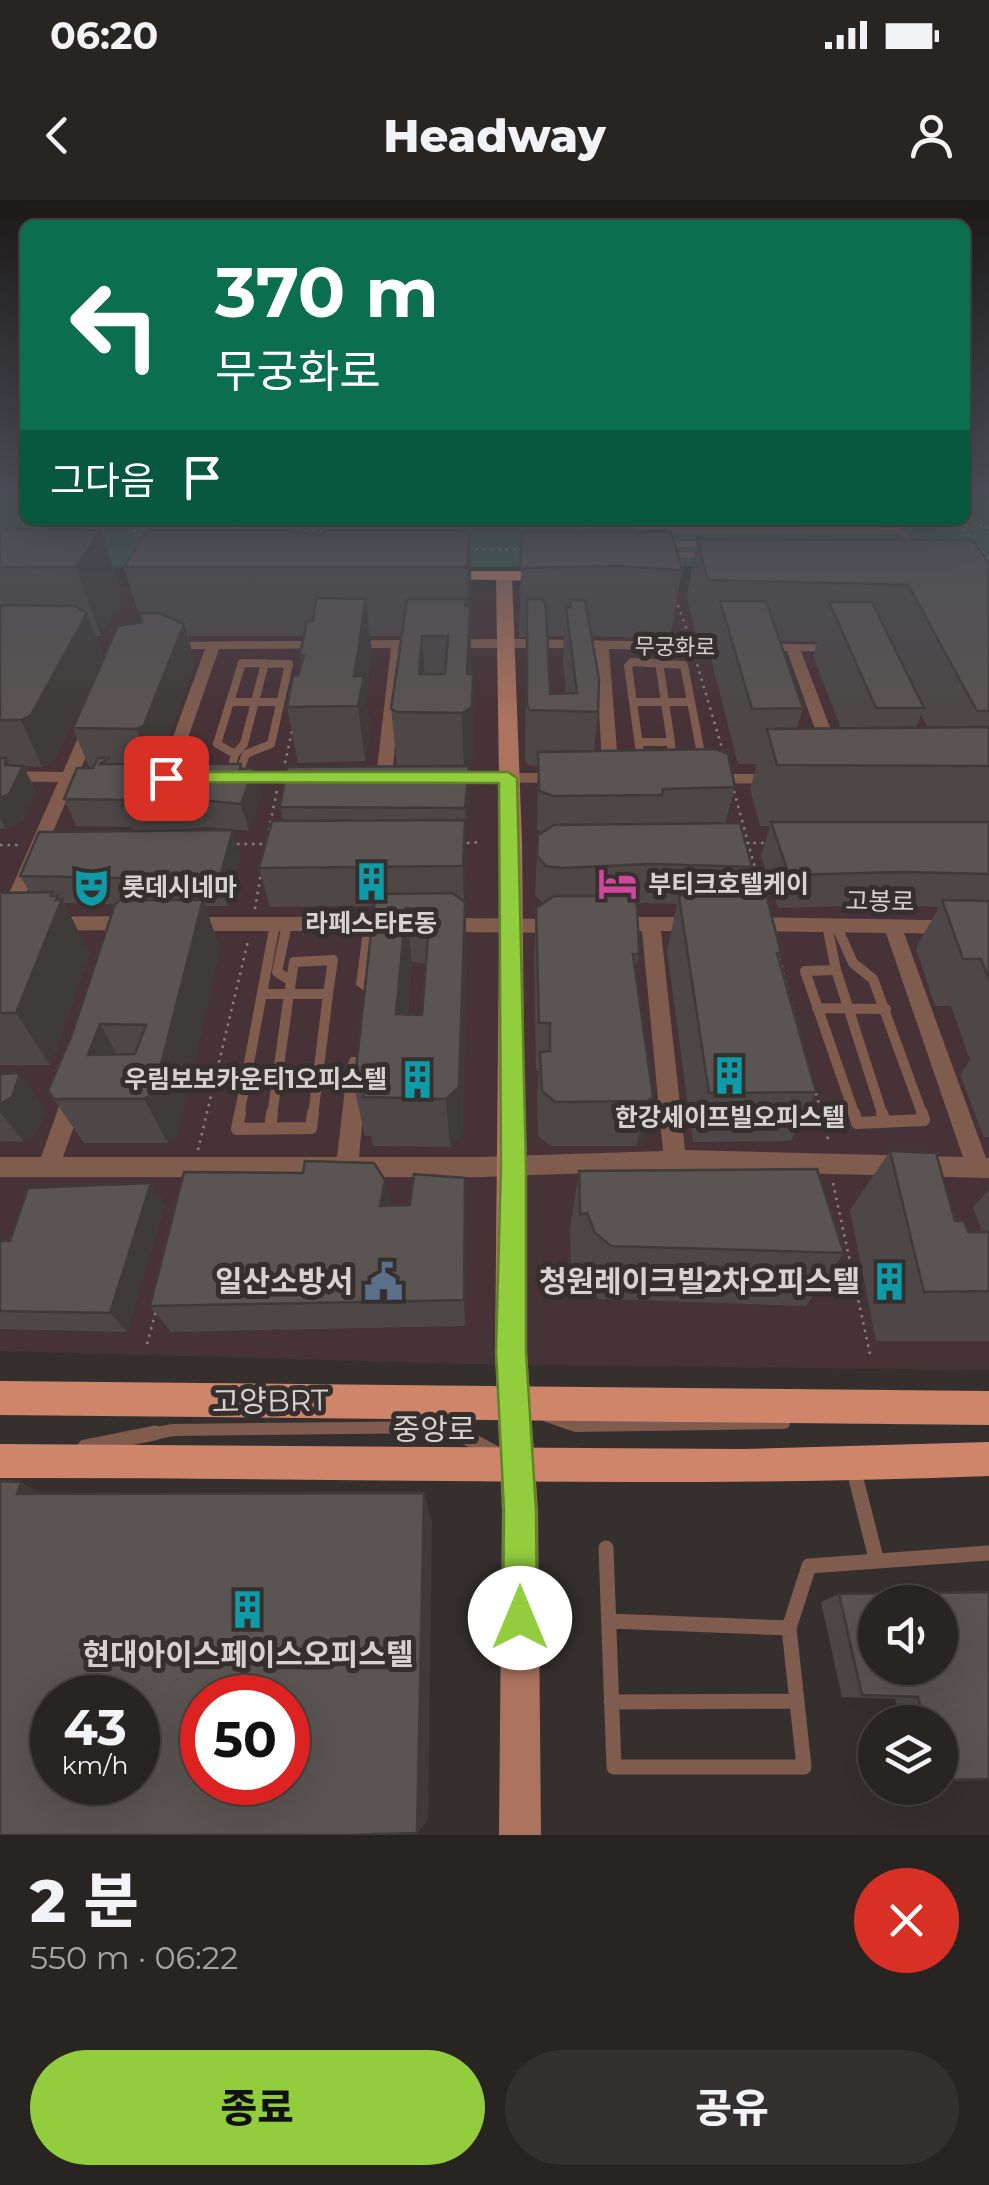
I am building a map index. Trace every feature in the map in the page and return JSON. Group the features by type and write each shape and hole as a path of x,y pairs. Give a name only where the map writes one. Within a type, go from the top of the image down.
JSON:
{"main road":[{"path":"424,580 574,581"},
{"path":"504,581 520,1835"},
{"name":"중앙로","path":"0,1398 989,1409"},
{"name":"중앙로","path":"8,1461 853,1466 989,1459"}],"street":[{"path":"398,644 375,777 403,778"},
{"name":"무궁화로","path":"157,646 506,644 850,648"},
{"path":"165,778 213,645"},
{"path":"423,778 603,778 602,645"},
{"path":"793,648 836,768"},
{"path":"100,703 1,928 650,924 675,1160"},
{"path":"0,776 116,778"},
{"path":"227,777 332,777"},
{"path":"696,779 732,783 786,780"},
{"path":"364,999 373,924"},
{"name":"고봉로","path":"650,924 989,928"},
{"path":"0,1167 514,1166 675,1160 983,1167 892,926"},
{"path":"348,1166 360,1037"},
{"path":"48,1168 82,1073"}],"lane":[{"path":"659,662 673,760 641,760 628,665 659,662 684,665 696,779"},
{"path":"227,777 246,754 271,744 289,664 242,663 216,744 235,754"},
{"path":"227,777 235,754 244,744 266,663"},
{"path":"231,702 280,702"},
{"path":"634,702 689,702"},
{"path":"639,742 685,751 694,757 696,779"},
{"path":"281,924 276,972 291,981"},
{"path":"270,1128 294,962 333,960 311,1128 237,1129 281,924"},
{"path":"831,925 836,970 885,1122"},
{"path":"831,925 855,969 873,979 924,1120 857,1122 805,971 836,970"},
{"path":"264,994 328,994"},
{"path":"817,1008 886,1009"},
{"path":"514,1405 576,1426 791,1423"},
{"path":"829,1422 989,1409"},
{"path":"853,1466 876,1558"},
{"path":"606,1548 614,1766 804,1767 789,1628 810,1566 876,1558 989,1553"},
{"path":"608,1620 789,1628"},
{"path":"612,1702 797,1701"}],"path":[{"path":"674,594 691,644"},
{"path":"694,653 724,754"},
{"path":"284,769 295,718"},
{"path":"732,783 762,893"},
{"path":"266,844 277,790"},
{"path":"461,842 480,842"},
{"path":"730,842 767,843"},
{"path":"0,844 23,845"},
{"path":"228,844 286,844"},
{"path":"254,910 263,860"},
{"path":"198,1152 248,941"},
{"path":"779,957 805,1053"},
{"path":"815,1092 831,1150"},
{"path":"832,1177 870,1354"},
{"path":"148,1344 157,1308"}],"shaded area":[{"path":"0,586 981,594 989,606 989,1370 468,1364 0,1351"}],"green space":[{"path":"43,567 268,567 48,568"}],"building":[{"path":"705,567 989,567 989,711 977,711 908,585 708,580"},
{"path":"316,598 366,599 354,676 364,676 358,706 287,707 293,676 298,676 304,655 300,654 307,621 313,621"},
{"path":"407,599 466,599 465,605 470,608 467,674 473,674 472,707 462,713 391,709","holes":["422,636 448,636 445,674 419,674"]},
{"path":"527,599 543,599 546,607 550,694 577,693 566,607 571,607 570,600 585,600 599,679 598,712 530,710 527,706"},
{"path":"720,601 766,601 803,708 752,709"},
{"path":"829,602 872,602 924,708 876,708"},
{"path":"0,605 75,606 87,613 31,715 21,720 0,720"},
{"path":"139,613 159,613 184,624 144,725 137,729 73,728 118,626 142,622"},
{"path":"989,727 989,766 777,765 767,729"},
{"path":"716,749 728,754 735,787 663,789 662,795 553,796 539,791 538,752"},
{"path":"0,758 6,758 5,765 23,766 9,794 0,798"},
{"path":"98,758 110,758 99,764 241,764 240,769 254,768 241,804 199,800 122,806 125,800 64,799 77,768 93,768"},
{"path":"469,766 465,808 280,807 287,767"},
{"path":"465,820 463,866 259,868 272,821"},
{"path":"771,822 989,822 989,874 789,875"},
{"path":"740,823 752,867 651,864 561,868 546,866 537,856 538,835 554,825"},
{"path":"233,830 219,880 20,876 39,832"},
{"path":"52,892 51,896 58,896 56,900 62,899 16,1013 0,1013 0,893"},
{"path":"685,892 766,894 781,953 777,953 816,1092 709,1093 679,897"},
{"path":"452,893 465,902 459,1087 446,1099 363,1097 366,1088 354,1087 375,897","holes":["406,908 430,910 422,1015 396,1014"]},
{"path":"554,896 627,896 637,904 639,954 633,954 653,1097 647,1101 555,1102 542,1091 540,1052 550,1051 550,1023 539,1023 536,908"},
{"path":"121,900 203,900 154,1092 144,1099 54,1099 48,1091 72,1034 115,904","holes":["100,1024 146,1025 135,1054 88,1055"]},
{"path":"942,900 989,901 989,980 981,959 963,959"},
{"path":"20,1073 12,1097 0,1105 0,1074"},
{"path":"890,1151 936,1153 955,1221 964,1221 968,1232 989,1232 989,1291 924,1292"},
{"path":"305,1161 374,1163 385,1180 380,1206 410,1205 414,1174 465,1178 464,1300 150,1306 184,1172 303,1173"},
{"path":"817,1169 844,1253 611,1246 595,1233 587,1213 580,1214 579,1171"},
{"path":"151,1183 110,1313 0,1311 0,1241 10,1241 28,1188"},
{"name":"현대아이스페이스오피스텔","path":"0,1481 21,1482 17,1494 424,1493 417,1833 0,1835"},
{"path":"958,1592 989,1592 989,1779 958,1780 958,1705 920,1705 918,1697 862,1695 860,1685 958,1685"},
{"path":"839,1594 858,1594 858,1677"}],"place":[{"name":"라페스타E동","path":"371,882"},
{"name":"부티크호텔케이","path":"618,884"},
{"name":"롯데시네마","path":"92,887"},
{"name":"한강세이프빌오피스텔","path":"730,1076"},
{"name":"우림보보카운티1오피스텔","path":"417,1079"},
{"name":"일산소방서","path":"383,1281"},
{"name":"청원레이크빌2차오피스텔","path":"890,1281"},
{"name":"현대아이스페이스오피스텔","path":"248,1610"}],"route":[{"path":"166,778 508,778 514,1166 511,1352 520,1510 520,1618"}]}
